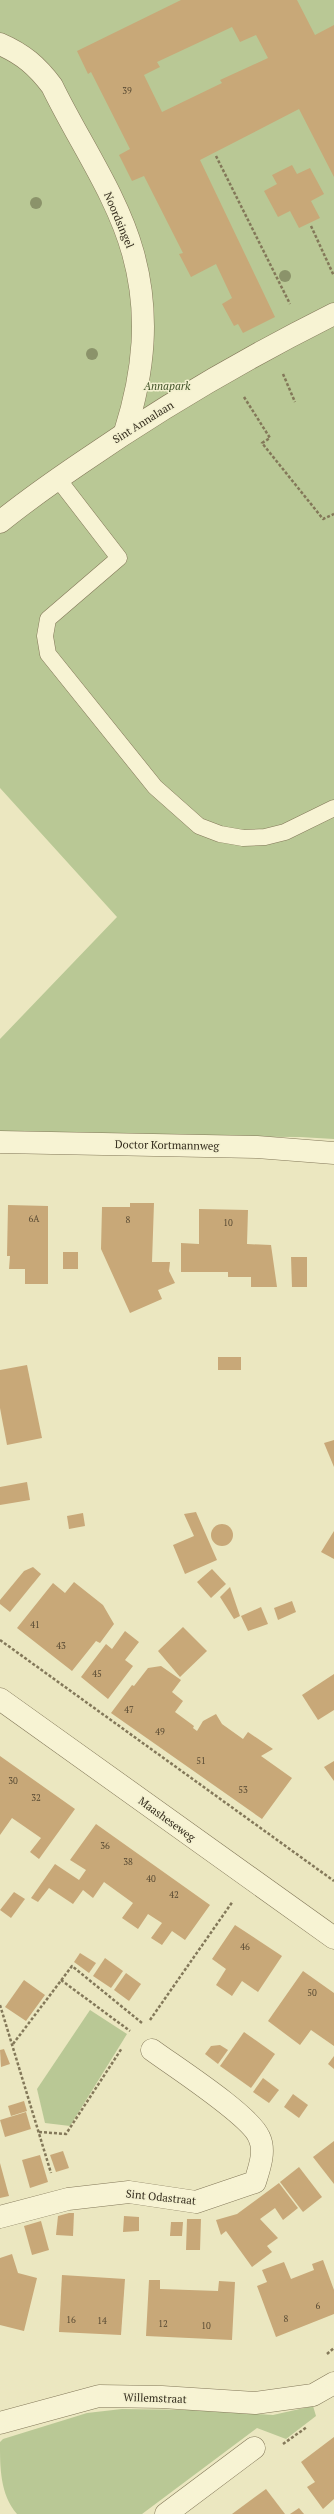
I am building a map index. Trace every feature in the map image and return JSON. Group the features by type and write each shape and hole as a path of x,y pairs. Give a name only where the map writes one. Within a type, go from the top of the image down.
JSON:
{"street":[{"name":"Noordsingel","path":"0,44 21,53 40,69 52,86 113,204 132,251 143,308 144,339 136,398 125,432"},
{"name":"Sint Annalaan","path":"0,522 10,506 58,479 125,432 227,370 334,314"},
{"name":"Doctor Kortmannweg","path":"0,1142 257,1147 334,1153"},
{"name":"Maasheseweg","path":"0,1699 334,1938"},
{"name":"Sint Odastraat","path":"0,2217 59,2201 129,2192 196,2202 256,2182 262,2161 260,2137 245,2119 152,2050"},
{"name":"Willemstraat","path":"0,2423 99,2396 162,2397 254,2403 313,2395 334,2384"},
{"path":"166,2514 254,2448"}],"lane":[{"path":"58,479 118,558 48,619 45,636 48,654 155,787 199,826 220,834 243,838 285,832 334,808"}],"path":[{"path":"216,156 303,330"},
{"path":"311,226 334,276"},
{"path":"262,443 322,519 334,514"},
{"path":"0,1640 334,1881"},
{"path":"12,2044 72,1966 146,2026 249,1878"},
{"path":"62,1980 132,2033 154,2045 152,2050"},
{"path":"0,2005 59,2201"},
{"path":"39,2132 66,2134 124,2046"},
{"path":"254,2448 263,2459 326,2412 313,2395"}],"green space":[{"name":"Annapark","path":"0,0 334,0 334,1139 300,1137 0,1136 0,1039 117,917 0,788"},
{"path":"90,2010 127,2034 70,2126 45,2123 37,2089"},
{"path":"313,2406 316,2416 286,2439 257,2428 142,2514 17,2514 11,2506 4,2489 0,2452 0,2442 3,2439 87,2413 122,2409 193,2410 273,2415"}],"building":[{"path":"181,0 297,0 315,35 334,25 334,177 299,109 200,160 275,317 243,333 238,324 234,326 222,304 232,298 216,264 191,277 179,254 183,253 144,176 132,181 119,155 130,149 91,72 88,74 77,51","holes":["232,27 240,42 256,35 268,58 220,80 222,83 162,112 144,75 160,67 157,62"]},
{"path":"292,165 297,174 310,168 324,194 311,201 320,218 299,228 290,211 278,217 264,191 277,184 272,175"},
{"path":"130,1203 154,1203 152,1262 170,1262 169,1271 175,1283 158,1290 162,1299 130,1313 101,1249 102,1207 130,1207"},
{"path":"8,1205 48,1206 48,1284 25,1284 25,1269 9,1269 10,1256 7,1256"},
{"path":"199,1209 248,1210 247,1244 271,1245 277,1287 251,1287 251,1277 228,1277 228,1272 181,1272 181,1243 199,1244"},
{"path":"63,1252 78,1252 78,1269 63,1269"},
{"path":"291,1257 307,1257 307,1287 292,1287"},
{"path":"218,1357 241,1357 241,1370 218,1370"},
{"path":"27,1365 42,1438 7,1445 0,1408 0,1370"},
{"path":"334,1440 334,1467 324,1443"},
{"path":"27,1482 30,1500 0,1505 0,1487"},
{"path":"196,1512 217,1560 185,1574 173,1545 194,1536 184,1514"},
{"path":"83,1513 85,1526 69,1529 67,1516"},
{"path":"222,1524 226,1525 232,1531 232,1539 226,1545 222,1546 218,1545 212,1539 211,1535 212,1531 218,1525"},
{"path":"334,1531 334,1559 321,1552"},
{"path":"33,1567 41,1574 10,1612 0,1604 0,1600 24,1571"},
{"path":"212,1569 226,1584 211,1598 197,1582"},
{"path":"74,1582 103,1605 114,1624 100,1643 96,1641 72,1671 17,1628 53,1583 65,1593"},
{"path":"230,1587 240,1616 234,1619 220,1597"},
{"path":"292,1601 296,1612 278,1620 274,1608"},
{"path":"261,1607 268,1624 248,1631 241,1616"},
{"path":"183,1627 207,1651 180,1677 158,1651"},
{"path":"125,1631 139,1642 125,1660 133,1666 108,1699 81,1677 106,1644 112,1649"},
{"path":"161,1666 181,1680 172,1692 183,1701 175,1712 194,1726 193,1728 197,1731 203,1721 216,1714 222,1724 243,1739 248,1732 273,1749 261,1756 292,1778 262,1819 111,1713 132,1685 134,1686 148,1668"},
{"path":"334,1674 334,1710 318,1720 302,1695"},
{"path":"0,1756 75,1809 39,1859 30,1852 41,1838 12,1818 0,1835"},
{"path":"334,1761 334,1781 324,1767"},
{"path":"96,1824 210,1905 185,1940 172,1931 162,1945 151,1938 162,1923 148,1914 138,1929 122,1918 133,1903 104,1882 93,1898 83,1890 73,1904 49,1888 38,1902 31,1898 55,1864 79,1880 86,1870 70,1860"},
{"path":"14,1892 25,1899 11,1918 0,1910"},
{"path":"235,1925 282,1956 258,1992 242,1981 232,1996 216,1985 226,1969 212,1959"},
{"path":"80,1953 96,1963 89,1973 74,1962"},
{"path":"105,1958 123,1971 111,1988 93,1976"},
{"path":"303,1971 334,1993 334,2046 311,2030 300,2045 268,2021"},
{"path":"126,1973 141,1984 129,2001 114,1990"},
{"path":"24,1980 45,1995 26,2021 5,2007"},
{"path":"244,2032 275,2054 251,2088 220,2066"},
{"path":"220,2045 228,2050 218,2064 205,2054 211,2046"},
{"path":"4,2049 10,2064 1,2067 0,2050"},
{"path":"334,2056 334,2069 328,2064"},
{"path":"263,2078 279,2090 269,2103 253,2092"},
{"path":"293,2094 308,2105 299,2118 284,2107"},
{"path":"24,2101 27,2111 11,2116 8,2106"},
{"path":"26,2112 31,2129 5,2137 0,2120"},
{"path":"334,2141 334,2184 313,2157"},
{"path":"63,2151 69,2168 56,2172 50,2155"},
{"path":"40,2155 48,2182 30,2188 22,2160"},
{"path":"0,2163 9,2196 0,2198"},
{"path":"299,2167 322,2197 303,2212 280,2182"},
{"path":"279,2183 298,2208 283,2220 275,2208 260,2219 278,2238 267,2246 272,2252 252,2267 226,2231 221,2235 216,2220 237,2214"},
{"path":"74,2213 73,2236 56,2235 58,2216"},
{"path":"124,2216 139,2217 139,2231 123,2232"},
{"path":"187,2219 201,2219 200,2250 186,2250"},
{"path":"41,2221 49,2250 32,2255 24,2226"},
{"path":"171,2222 183,2222 182,2236 170,2236"},
{"path":"12,2254 18,2273 37,2278 24,2331 0,2325 0,2258"},
{"path":"323,2260 334,2290 334,2314 276,2337 257,2286 267,2282 262,2270 284,2262 291,2279 314,2270 312,2264"},
{"path":"62,2275 125,2279 121,2335 59,2332"},
{"path":"149,2280 160,2280 160,2289 218,2291 219,2281 235,2282 232,2340 146,2336"},
{"path":"334,2437 334,2499 323,2509 307,2487 315,2482 301,2462"},
{"path":"266,2489 285,2514 232,2514"},
{"path":"299,2508 304,2514 290,2514"}]}
